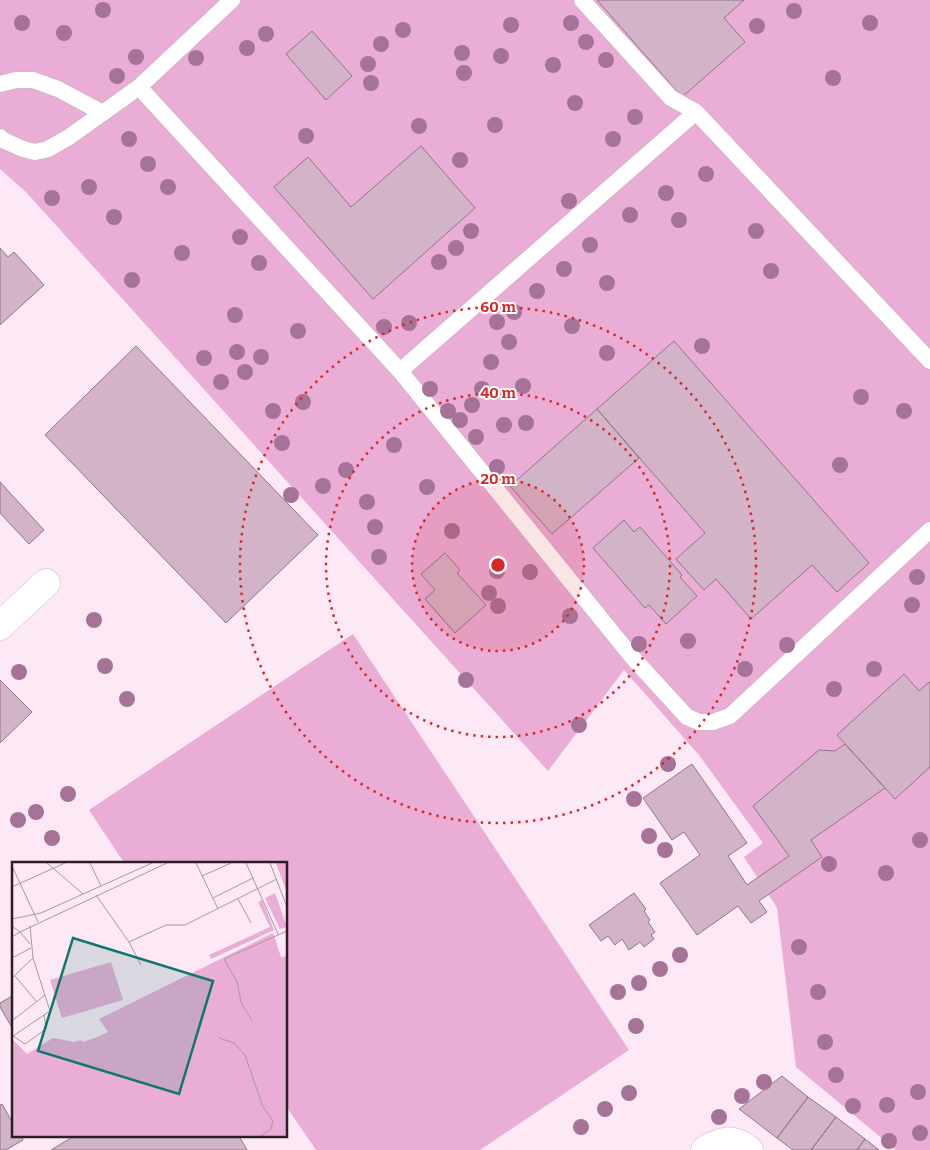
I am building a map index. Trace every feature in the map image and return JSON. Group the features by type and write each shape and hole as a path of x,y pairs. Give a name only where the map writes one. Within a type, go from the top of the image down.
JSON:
{"street":[{"path":"0,626 46,583"},
{"path":"705,1150 725,1141 740,1143 749,1150"}],"lane":[{"path":"0,137 23,149 35,152 48,149 69,137 139,88 232,0"},
{"path":"582,0 671,98 696,112 930,361"},
{"path":"0,84 16,80 33,80 58,89 103,113"},
{"path":"139,88 400,371 633,658 687,717 699,722 713,722 730,716 930,530"},
{"path":"400,371 696,112"}],"shaded area":[{"path":"0,0 930,0 930,1150 896,1150 796,1067 777,908 744,857 763,843 699,755 624,670 548,771 26,192 0,169"},
{"path":"353,634 629,1050 480,1150 316,1150 288,1109 288,862 124,862 89,810"}],"building":[{"path":"597,0 744,0 724,18 745,42 682,97"},
{"path":"312,31 352,76 326,100 286,54"},
{"path":"421,146 475,208 373,299 274,187 308,157 351,207"},
{"path":"0,248 8,257 14,252 44,285 0,325"},
{"path":"674,341 869,563 837,592 812,565 751,619 716,579 704,590 676,559 705,533 597,409"},
{"path":"136,346 318,535 226,623 45,435"},
{"path":"597,409 639,458 552,534 510,486"},
{"path":"0,482 44,530 29,544 0,513"},
{"path":"624,520 634,532 640,527 682,575 680,577 697,596 666,624 649,605 645,608 593,548"},
{"path":"445,553 460,570 457,573 486,605 455,633 425,599 435,590 421,574"},
{"path":"904,674 919,691 930,683 930,767 895,799 837,735"},
{"path":"0,680 32,712 0,743"},
{"path":"845,744 885,788 811,840 822,857 759,901 767,912 751,923 738,906 697,935 660,883 700,855 684,832 672,840 643,798 692,764 747,843 728,856 747,885 789,856 753,806 819,750 835,751"},
{"path":"634,893 646,909 644,911 650,920 648,922 655,932 651,935 654,939 644,947 640,942 629,950 622,939 615,945 608,936 601,941 589,925"},
{"path":"12,996 12,1028 0,1007 0,1003"},
{"path":"782,1076 808,1097 777,1138 739,1109"},
{"path":"808,1097 836,1117 811,1150 793,1150 777,1138"},
{"path":"2,1104 12,1122 12,1138 22,1138 23,1140 6,1150 0,1150 0,1105"},
{"path":"836,1117 865,1139 857,1150 811,1150"},
{"path":"71,1138 240,1138 247,1150 51,1150"},
{"path":"865,1139 879,1150 857,1150"}]}
